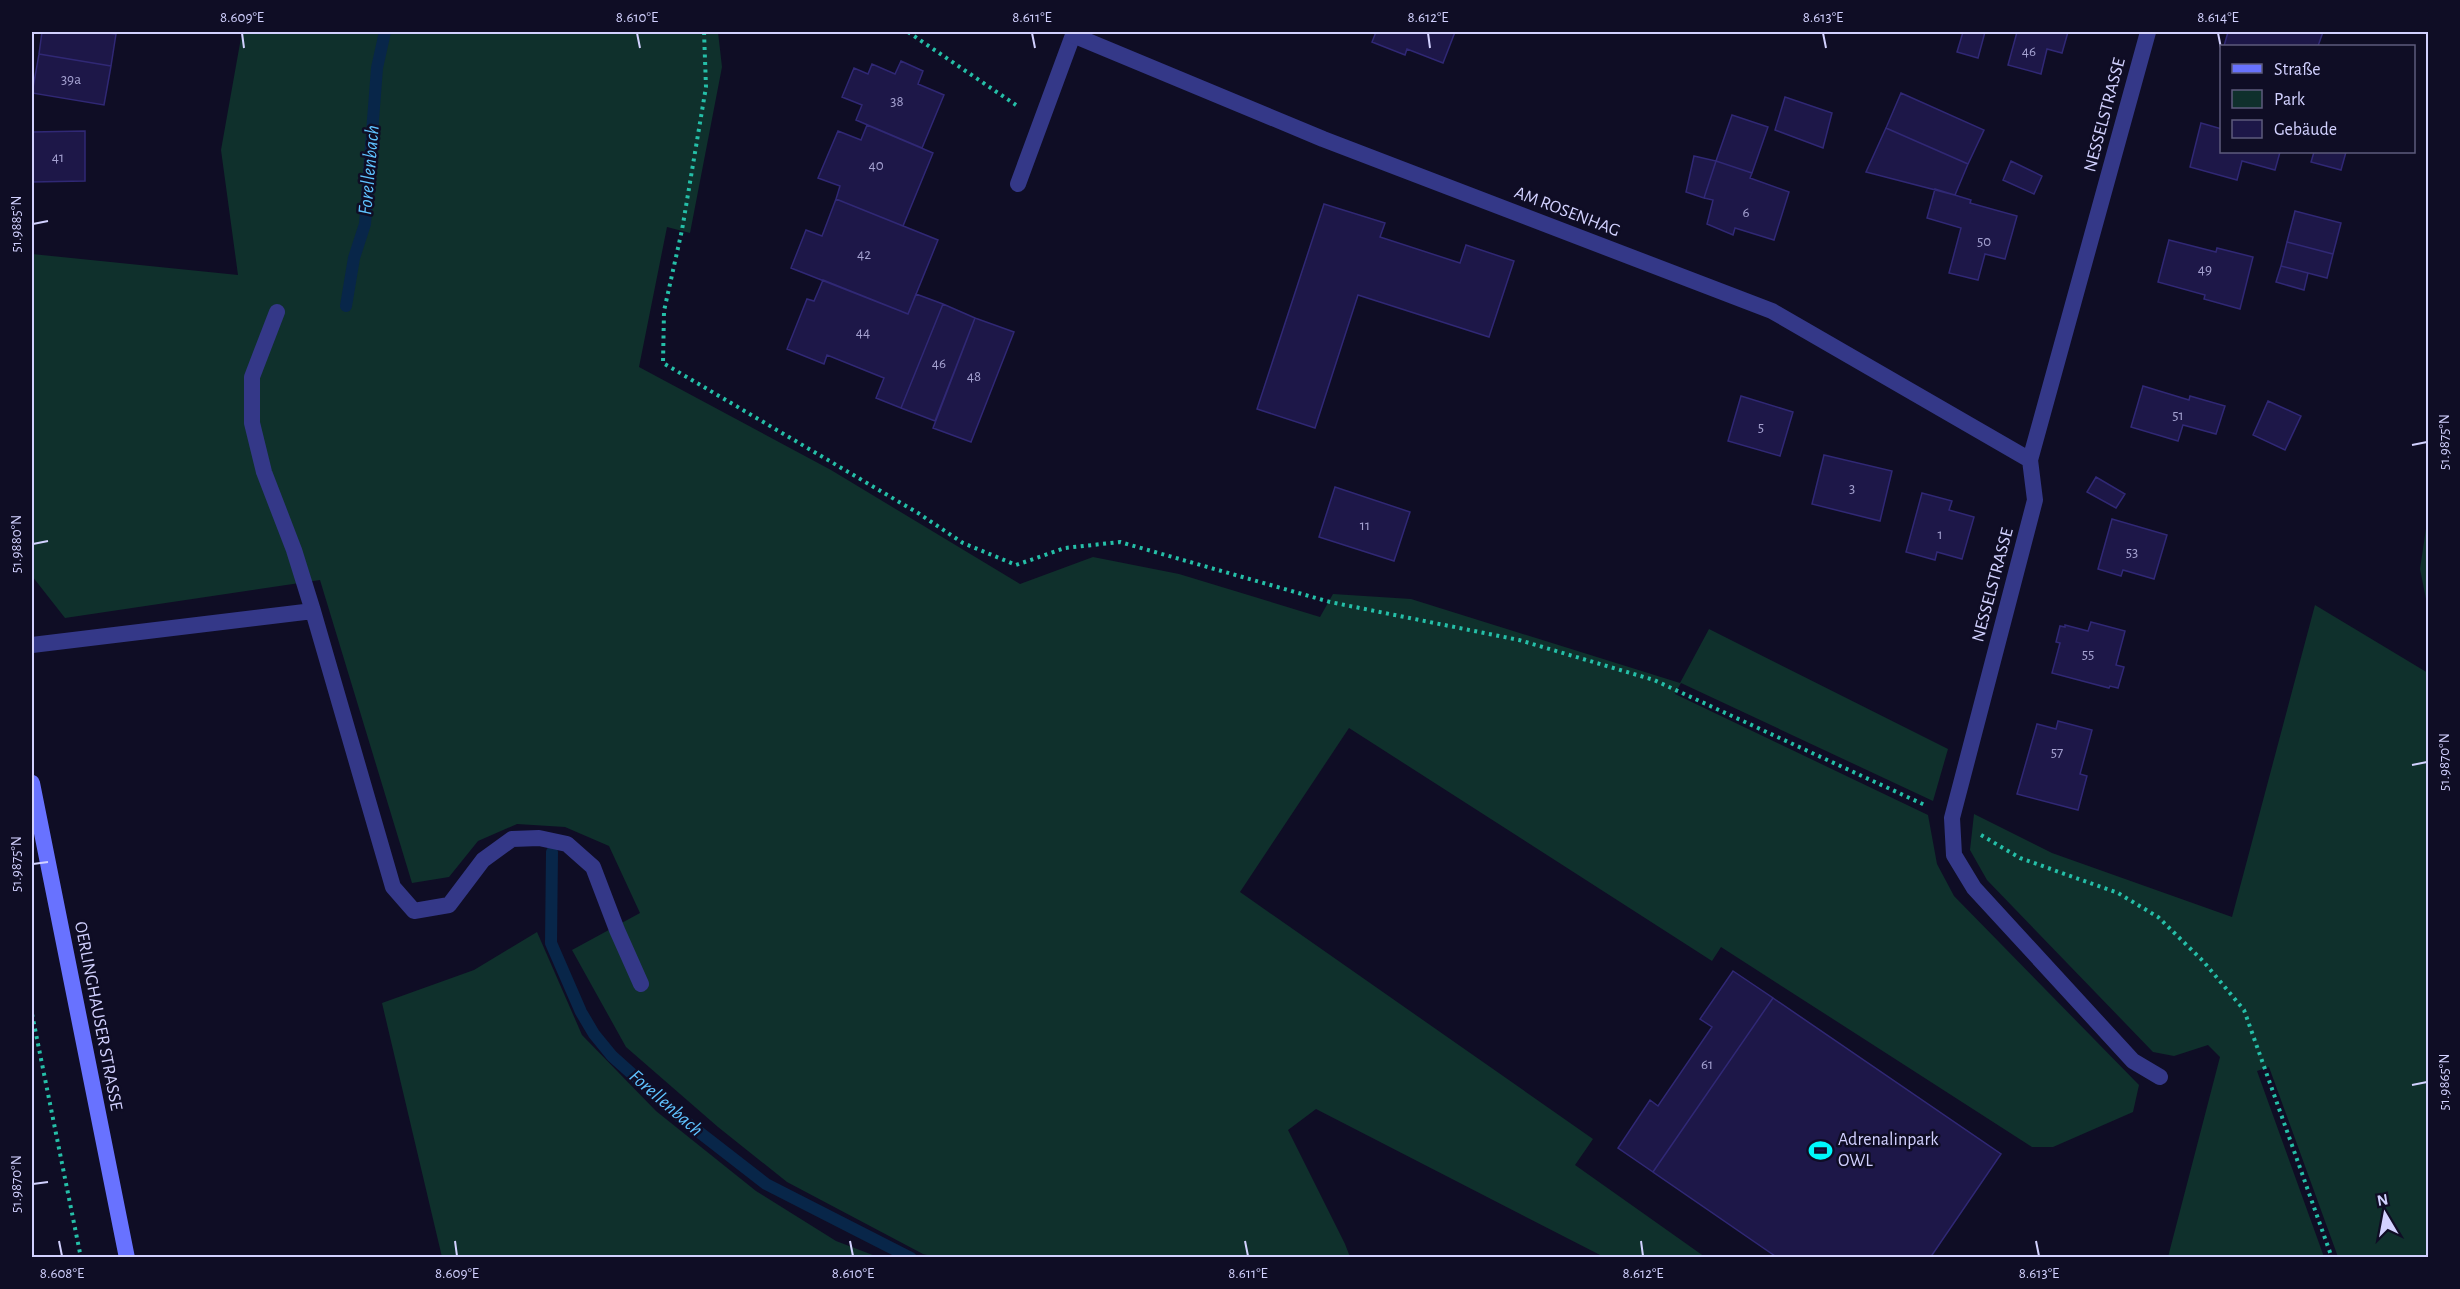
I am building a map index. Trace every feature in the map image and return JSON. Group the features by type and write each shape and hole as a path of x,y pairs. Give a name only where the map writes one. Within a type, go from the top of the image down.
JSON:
{"main road":[{"name":"OERLINGHAUSER STRASSE","path":"32,783 127,1257"}],"street":[{"name":"NESSELSTRASSE","path":"2148,32 2030,460 2036,500 1952,818 1954,855 1974,888 2133,1061 2160,1077"},
{"path":"1018,184 1074,33"},
{"name":"AM ROSENHAG","path":"1074,33 1323,139 1772,311 2030,460"},
{"path":"277,312 252,377 252,423 264,472 294,550 314,611 393,886 414,911 449,905 483,860 512,839 538,838 567,844 593,867 641,984"},
{"path":"32,645 314,611"}],"path":[{"path":"704,32 706,87 682,230 664,311 663,363 918,513 963,543 1016,565 1065,548 1120,542 1329,602 1519,640 1654,680 1952,818 2020,858 2118,893 2158,917 2203,960 2244,1010 2332,1257"},
{"path":"908,32 1041,122"},
{"path":"32,1014 81,1257"}],"green space":[{"path":"242,32 718,32 722,67 690,233 667,227 639,367 831,470 1020,584 1093,557 1179,574 1320,617 1333,594 1411,599 1680,683 1709,629 1948,749 1933,801 1681,683 1675,694 1928,815 1937,864 1954,896 2139,1085 2133,1112 2053,1147 2032,1147 1721,947 1712,961 1349,728 1240,892 1593,1139 1575,1165 1705,1257 1604,1257 1316,1109 1288,1130 1350,1257 940,1258 923,1254 787,1182 718,1127 626,1047 572,950 640,913 609,846 565,827 517,824 478,841 449,877 412,883 320,580 65,618 32,576 32,254 238,275 221,150"},
{"path":"2428,515 2428,609 2420,569"},
{"path":"2315,605 2428,673 2428,1257 2338,1257 2269,1067 2257,1071 2324,1257 2168,1257 2220,1057 2208,1045 2174,1056 2153,1052 1987,880 1970,850 1974,814 2052,853 2232,917"},
{"path":"537,932 582,1035 656,1111 756,1191 836,1241 878,1257 442,1257 382,1003 474,970"}],"building":[{"path":"42,32 116,34 111,66 39,54"},
{"path":"1376,32 1455,32 1443,63 1407,49 1405,55 1372,42"},
{"path":"1963,32 1985,32 1978,58 1957,52"},
{"path":"2017,32 2068,32 2062,53 2047,49 2041,74 2008,65"},
{"path":"2228,32 2323,32 2318,45 2224,45"},
{"path":"39,54 111,66 104,105 32,93"},
{"path":"901,61 923,71 918,84 944,95 922,148 856,120 862,105 842,97 854,68 868,74 872,64 895,74"},
{"path":"1901,93 1984,130 1968,164 1886,128"},
{"path":"1785,97 1832,113 1823,148 1775,130"},
{"path":"1732,115 1768,127 1752,173 1716,161"},
{"path":"2201,123 2220,128 2220,153 2280,153 2275,170 2242,161 2237,180 2190,167"},
{"path":"867,125 933,153 903,226 836,199 840,186 818,178 838,131 861,140"},
{"path":"1886,128 1968,164 1955,195 1866,172"},
{"path":"85,131 85,181 32,182 32,132"},
{"path":"2314,153 2346,153 2341,170 2311,162"},
{"path":"1694,156 1716,161 1704,198 1686,192"},
{"path":"1716,161 1752,173 1750,178 1789,192 1774,240 1735,228 1733,235 1707,224 1713,200 1704,198"},
{"path":"2011,161 2042,176 2034,194 2003,180"},
{"path":"1935,189 1971,200 1970,203 2017,216 2005,259 1985,254 1978,280 1949,273 1961,228 1927,218"},
{"path":"836,199 938,240 908,314 791,268 806,230 822,236"},
{"path":"1324,204 1385,223 1380,237 1460,263 1466,245 1514,261 1489,337 1358,295 1315,428 1257,409"},
{"path":"2295,211 2341,223 2333,254 2287,242"},
{"path":"2169,240 2216,252 2217,248 2253,257 2240,309 2204,299 2205,295 2158,282"},
{"path":"2287,242 2333,254 2327,278 2281,266"},
{"path":"2281,266 2308,273 2304,290 2276,282"},
{"path":"823,280 908,314 916,294 943,304 901,408 876,398 884,378 827,355 824,364 787,349 807,299 814,301"},
{"path":"943,304 975,318 935,421 901,408"},
{"path":"975,318 1014,332 971,442 933,428"},
{"path":"2143,386 2189,400 2190,396 2225,406 2216,434 2183,425 2178,441 2131,427"},
{"path":"1741,396 1793,412 1780,456 1728,441"},
{"path":"2268,401 2301,416 2285,450 2253,435"},
{"path":"1824,455 1892,471 1880,521 1812,504"},
{"path":"2096,477 2125,494 2116,508 2087,492"},
{"path":"1335,487 1410,512 1394,561 1319,537"},
{"path":"1922,493 1952,501 1949,510 1974,517 1962,559 1937,552 1935,560 1906,552"},
{"path":"2112,519 2167,535 2154,579 2123,570 2121,576 2098,569"},
{"path":"2091,622 2125,631 2116,665 2124,667 2118,688 2110,686 2109,688 2052,673 2060,643 2056,642 2060,626 2065,627 2065,625 2088,631"},
{"path":"2058,721 2092,730 2080,774 2087,776 2078,810 2017,794 2037,724 2056,729"},
{"path":"1733,971 1773,998 1653,1172 1618,1148 1650,1100 1658,1106 1712,1027 1700,1019"},
{"path":"1773,998 2001,1154 1930,1258 1778,1258 1653,1172"}],"waterway":[{"name":"Forellenbach","path":"346,306 354,258 365,224 377,68 385,32"},
{"name":"Forellenbach","path":"552,852 551,943 581,1012 594,1034 612,1056 681,1118 766,1184 911,1258"}],"place":[{"name":"Adrenalinpark OWL","path":"1820,1150"}]}
